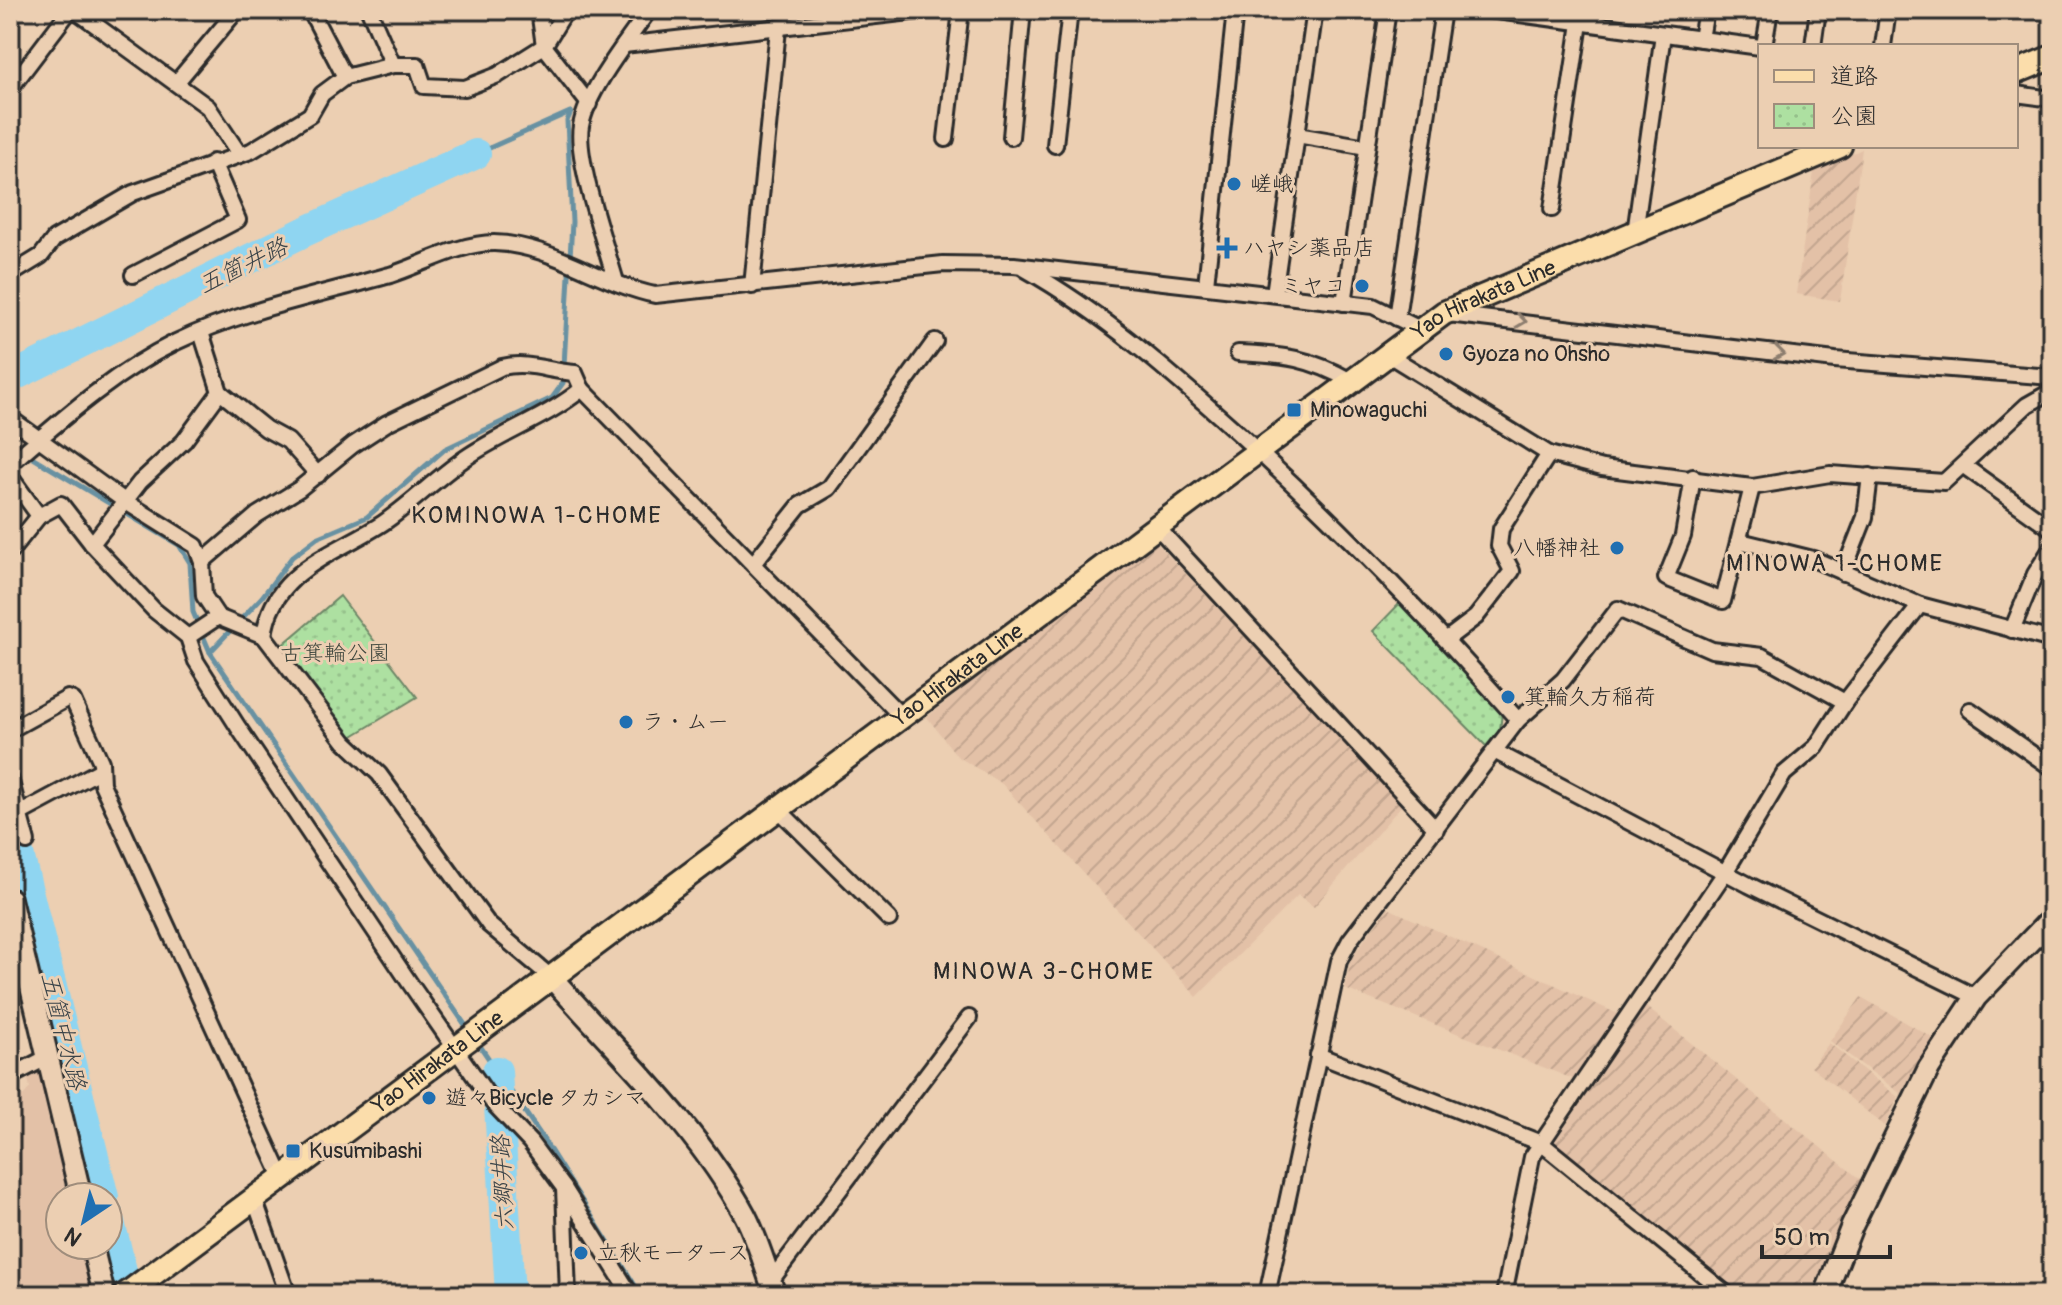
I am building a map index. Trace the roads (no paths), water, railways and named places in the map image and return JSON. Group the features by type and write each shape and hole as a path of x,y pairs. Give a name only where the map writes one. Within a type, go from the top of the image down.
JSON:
{"main road":[{"path":"2018,71 2052,57"},
{"name":"Yao Hirakata Line","path":"132,1290 1420,329 1444,313 1835,148"}],"street":[{"path":"10,89 73,10 208,107 240,155"},
{"path":"176,83 237,10"},
{"path":"310,10 345,77"},
{"path":"369,10 393,65"},
{"path":"539,10 544,46 589,104"},
{"path":"10,275 41,256 54,239 133,193 213,162 240,155 310,115 322,94 345,77 393,65 417,65 424,86 465,88 498,75 544,46 566,10"},
{"path":"616,282 581,151 580,127 589,104 649,10"},
{"path":"624,45 928,10"},
{"path":"946,139 961,10"},
{"path":"1011,137 1023,10"},
{"path":"1055,145 1070,10"},
{"path":"1206,285 1235,10"},
{"path":"1274,294 1315,10"},
{"path":"1344,303 1388,10"},
{"path":"1397,318 1443,10"},
{"path":"1489,10 1559,15 1580,23 1758,46"},
{"path":"1701,39 1706,10"},
{"path":"1763,44 1770,10"},
{"path":"1813,44 1818,10"},
{"path":"1883,44 1888,10"},
{"path":"1552,209 1580,23"},
{"path":"752,286 778,29"},
{"path":"1635,233 1663,34"},
{"path":"2018,94 2052,99"},
{"path":"1297,135 1367,147"},
{"path":"133,275 238,220 213,162"},
{"path":"10,464 58,421 136,365 201,332 421,266 469,247 494,243 536,252 655,295 943,264 1019,265 1373,306 1420,329"},
{"path":"1019,265 1071,295 1121,333 1333,519 1447,639 1518,720"},
{"path":"1444,313 1835,360 2052,377"},
{"path":"201,332 220,392 288,441 318,475"},
{"path":"753,564 800,505 829,488 935,341"},
{"path":"1238,353 1291,355 1318,362 1351,381"},
{"path":"1387,354 1549,454 1602,468 1693,477 1752,487 1830,474 1944,482 2027,405 2052,391"},
{"path":"202,562 257,515 318,475 353,445 387,423 502,367 523,362 547,371 575,373 582,389 901,716"},
{"path":"264,636 266,618 301,570 375,528 421,497 448,469 553,412 582,389"},
{"path":"92,544 140,482 184,441 220,392"},
{"path":"10,418 126,502 185,536 196,546 202,562 204,596 218,617 264,636 345,742 379,774 489,925 552,978 666,1106 721,1175 746,1218 773,1288"},
{"path":"1447,639 1476,617 1512,571 1499,546 1501,529 1549,454"},
{"path":"1964,466 2052,529"},
{"path":"10,476 39,516"},
{"path":"1843,573 1865,517 1870,476"},
{"path":"1693,477 1683,536 1666,578 1723,601 1752,487"},
{"path":"10,552 39,516 61,504 92,544 154,610 188,637 196,661 238,727 458,1046 493,1103 515,1125 564,1188 631,1295"},
{"path":"1157,527 1436,829"},
{"path":"1740,541 1813,559 1920,605 2052,640"},
{"path":"2012,630 2035,574 2052,547"},
{"path":"1504,1295 1532,1157 1726,871 1784,774 1816,747 1845,702 1920,605"},
{"path":"1267,1295 1339,961 1350,940 1518,720 1563,680 1618,609 1712,650 1762,656 1845,702"},
{"path":"188,637 218,617"},
{"path":"10,730 68,698 73,700 101,762 102,784 282,1177"},
{"path":"1970,710 2052,768"},
{"path":"1496,752 1976,997"},
{"path":"19,814 101,770"},
{"path":"10,778 27,842"},
{"path":"776,807 889,919"},
{"path":"10,899 77,1181"},
{"path":"1825,1295 1852,1226 1929,1068 1976,997 2045,939 2052,918"},
{"path":"773,1288 969,1018"},
{"path":"1318,1055 1541,1143 1728,1295"},
{"path":"10,1090 12,1070 48,1057"},
{"path":"564,1188 568,1295"},
{"path":"254,1198 288,1295"},
{"path":"96,1261 104,1295"}],"waterway":[{"path":"476,154 570,112"},
{"path":"210,652 262,597 292,557 317,538 367,517 445,449 552,398 563,383 572,222 567,121 571,112"},
{"name":"五箇井路","path":"10,378 304,232 476,154"},
{"path":"10,444 179,545 190,563 193,612 210,652 470,1032"},
{"name":"五箇中水路","path":"10,818 100,1181"},
{"path":"476,1040 542,1137 641,1295"},
{"name":"六郷井路","path":"497,1071 510,1295"},
{"name":"五箇中水路","path":"120,1261 128,1295"}],"place":[{"name":"嵯峨","path":"1234,184"},
{"name":"ハヤシ薬品店","path":"1227,248"},
{"name":"ミヤコ","path":"1362,286"},
{"name":"Gyoza no Ohsho","path":"1446,354"},
{"name":"Minowaguchi","path":"1294,410"},
{"name":"八幡神社","path":"1617,548"},
{"name":"箕輪久方稲荷","path":"1508,697"},
{"name":"ラ・ムー","path":"626,722"},
{"name":"遊々Bicycle タカシマ","path":"429,1098"},
{"name":"Kusumibashi","path":"293,1151"},
{"name":"立秋モータース","path":"581,1253"}],"district":[{"name":"KOMINOWA 1-CHOME","path":"537,515"},
{"name":"MINOWA 1-CHOME","path":"1835,563"},
{"name":"MINOWA 3-CHOME","path":"1044,971"}],"park label":[{"name":"古箕輪公園","path":"335,653"}]}
